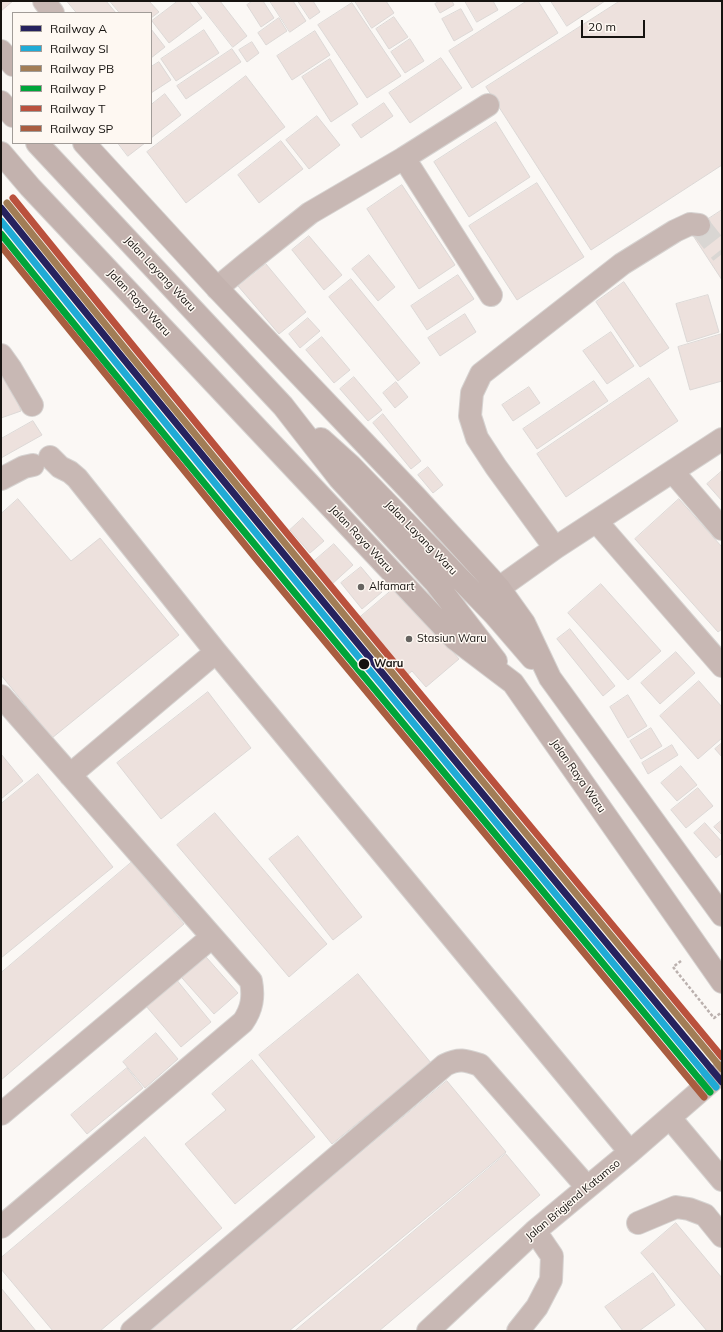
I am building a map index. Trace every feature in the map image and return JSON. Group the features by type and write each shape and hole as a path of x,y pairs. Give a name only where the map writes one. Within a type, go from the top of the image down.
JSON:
{"highway":[{"path":"1,51 12,64"},
{"path":"1,102 12,115"},
{"name":"Jalan Layang Waru","path":"38,144 283,406 339,478 435,582 514,684"},
{"path":"85,144 217,288 415,496 499,588 524,623 550,678 722,915"},
{"name":"Jalan Raya Waru","path":"1,153 455,639 514,684 722,982"},
{"name":"Jalan Layang Waru","path":"283,406 351,466 494,614 550,678"}],"street":[{"path":"44,1 52,12"},
{"path":"217,288 310,213 404,158 488,105"},
{"path":"404,158 491,295"},
{"path":"555,548 496,467 477,438 470,416 472,393 481,374 622,264 675,231 690,224 699,225"},
{"path":"1,356 11,368 32,405"},
{"path":"499,588 555,548 722,439"},
{"path":"1,479 24,467 42,461 60,467 70,472 77,478 216,652 630,1152"},
{"path":"672,472 722,529"},
{"path":"596,521 722,666"},
{"path":"70,775 216,652"},
{"path":"1,696 252,981 253,991 250,1012 243,1022 1,1227"},
{"path":"1,1114 212,937"},
{"path":"132,1331 444,1065 456,1060 468,1061 480,1065 588,1187"},
{"name":"Jalan Brigjend Katamso","path":"428,1331 535,1231 670,1118 722,1072"},
{"path":"670,1118 722,1180"},
{"path":"638,1223 676,1207 689,1209 705,1214 722,1236"},
{"path":"518,1331 537,1307 551,1280 552,1256 535,1231"}],"path":[{"path":"673,967 714,1018 722,1012"}],"building":[{"path":"1,1 13,1 1,11"},
{"path":"67,1 106,1 115,12 76,12"},
{"path":"110,1 149,1 159,12 152,17 152,12 119,12"},
{"path":"178,1 189,1 202,18 169,43 152,21"},
{"path":"197,1 220,1 247,36 233,47"},
{"path":"253,1 263,1 274,18 261,27 247,5"},
{"path":"270,1 293,1 306,21 290,32"},
{"path":"298,1 313,1 320,12 310,19"},
{"path":"355,1 386,1 394,13 372,28"},
{"path":"440,1 452,1 454,5 440,13 435,4"},
{"path":"465,1 493,1 498,10 477,22"},
{"path":"527,1 538,1 558,33 472,88 449,51"},
{"path":"551,1 605,1 567,26"},
{"path":"620,1 722,1 722,165 591,250 486,87"},
{"path":"352,3 401,76 367,98 318,25"},
{"path":"461,9 473,30 454,41 442,19"},
{"path":"394,17 408,37 389,49 376,29"},
{"path":"279,18 287,31 266,45 258,33"},
{"path":"152,30 165,47 152,57"},
{"path":"204,30 219,53 176,81 161,59"},
{"path":"315,31 330,55 292,80 277,56"},
{"path":"410,39 424,61 405,73 391,52"},
{"path":"252,42 259,53 247,62 239,50"},
{"path":"232,49 241,62 186,99 177,86"},
{"path":"441,58 462,88 410,123 389,93"},
{"path":"330,59 358,104 331,122 302,77"},
{"path":"159,62 171,80 152,92 152,66"},
{"path":"246,76 285,127 186,203 147,152"},
{"path":"165,94 181,115 152,137 152,104"},
{"path":"384,103 393,116 361,138 352,125"},
{"path":"317,116 340,145 309,169 286,140"},
{"path":"496,122 530,177 469,217 434,162"},
{"path":"281,141 303,169 259,203 238,175"},
{"path":"119,144 144,144 128,156"},
{"path":"537,183 584,257 517,300 469,226"},
{"path":"402,185 455,265 419,289 367,209"},
{"path":"722,210 722,280 690,231"},
{"path":"309,236 342,275 324,290 292,250"},
{"path":"369,255 395,287 378,301 352,269"},
{"path":"266,264 306,312 279,334 238,286"},
{"path":"458,275 474,299 427,330 411,306"},
{"path":"351,279 420,363 398,381 329,297"},
{"path":"624,282 669,348 640,367 596,302"},
{"path":"708,295 719,332 687,342 676,304"},
{"path":"465,314 476,332 440,356 428,338"},
{"path":"308,318 320,331 300,348 289,334"},
{"path":"611,332 634,366 607,384 583,351"},
{"path":"722,334 722,381 690,390 678,347"},
{"path":"322,337 350,370 334,383 306,350"},
{"path":"7,371 21,411 1,418 1,373"},
{"path":"354,377 382,410 368,421 340,389"},
{"path":"649,378 678,421 566,497 537,454"},
{"path":"594,381 608,401 537,449 523,429"},
{"path":"396,382 408,397 395,408 383,393"},
{"path":"529,387 540,403 513,421 502,405"},
{"path":"383,414 421,461 411,469 373,423"},
{"path":"33,421 42,435 1,458 1,439"},
{"path":"428,467 443,485 433,493 418,475"},
{"path":"722,471 722,501 707,484"},
{"path":"18,499 71,561 100,538 179,635 52,738 1,675 1,514"},
{"path":"679,499 722,547 722,629 718,632 635,539"},
{"path":"303,518 324,541 310,553 290,530"},
{"path":"334,544 353,565 331,585 312,563"},
{"name":"Alfamart","path":"361,567 382,592 362,609 341,583"},
{"path":"601,584 661,651 628,680 568,613"},
{"name":"Stasiun Waru","path":"398,585 459,659 426,687 412,671 406,676 358,619"},
{"path":"570,629 615,686 603,696 557,639"},
{"path":"676,652 695,673 660,704 641,683"},
{"path":"699,681 722,707 722,738 698,759 660,716"},
{"path":"208,692 251,748 161,819 117,763"},
{"path":"628,695 647,726 628,738 610,707"},
{"path":"651,728 662,746 641,759 630,741"},
{"path":"722,743 722,757 715,749"},
{"path":"672,745 678,755 648,774 642,763"},
{"path":"1,754 23,781 1,799"},
{"path":"681,766 697,785 677,801 661,783"},
{"path":"38,774 113,867 1,958 1,804"},
{"path":"698,788 713,806 686,828 671,810"},
{"path":"215,813 327,944 289,977 177,845"},
{"path":"722,820 722,835 714,827"},
{"path":"705,823 722,842 722,853 716,858 694,833"},
{"path":"298,836 362,917 333,940 269,859"},
{"path":"132,862 184,924 1,1080 1,973"},
{"path":"199,949 238,993 214,1014 175,970"},
{"path":"171,973 211,1022 181,1047 140,999"},
{"path":"358,974 431,1063 332,1144 259,1055"},
{"path":"156,1033 178,1059 145,1088 123,1062"},
{"path":"252,1060 315,1137 235,1204 185,1144 226,1110 212,1094"},
{"path":"127,1068 143,1088 87,1134 71,1115"},
{"path":"447,1081 506,1152 289,1331 145,1331"},
{"path":"145,1137 222,1228 100,1331 53,1331 1,1269 1,1258"},
{"path":"506,1154 540,1195 379,1331 295,1331"},
{"path":"676,1223 722,1278 722,1331 707,1331 641,1253"},
{"path":"653,1273 675,1305 639,1331 623,1331 605,1307"},
{"path":"1,1288 36,1331 1,1331"}],"tunnel":[{"path":"699,225 722,254"}],"rail line":[{"name":"T","path":"13,198 277,521 722,1057"},
{"name":"PB","path":"7,203 273,529 722,1069"},
{"name":"A","path":"1,208 270,537 722,1082"},
{"name":"SI","path":"1,221 267,547 716,1087"},
{"name":"P","path":"1,234 265,557 710,1092"},
{"name":"SP","path":"1,246 258,561 704,1097"}],"place":[{"name":"Alfamart","path":"361,587"},
{"name":"Stasiun Waru","path":"409,639"},
{"name":"Waru","path":"364,664"}]}
